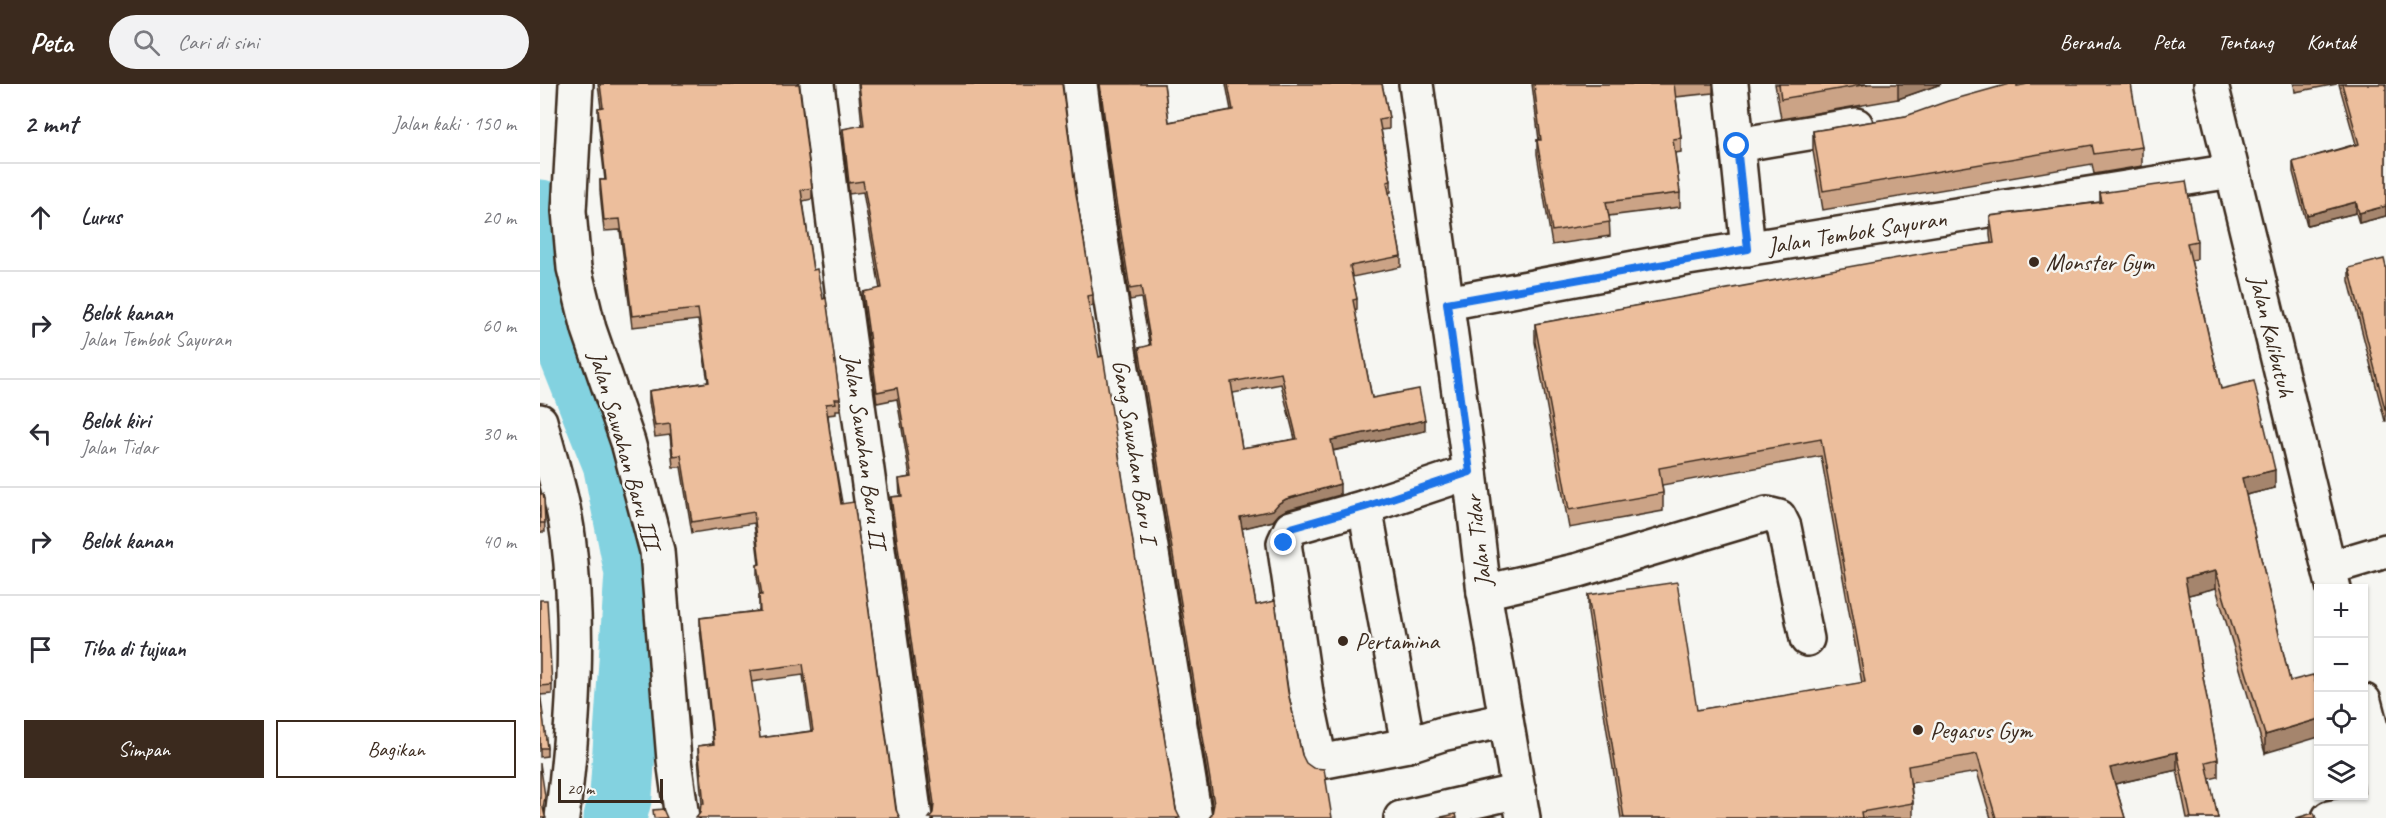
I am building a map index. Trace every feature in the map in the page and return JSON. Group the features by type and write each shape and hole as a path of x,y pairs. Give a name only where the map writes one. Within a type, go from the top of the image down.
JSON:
{"street":[{"name":"Jalan Sawahan Baru III","path":"576,84 569,211 574,268 589,329 628,442 657,551 674,760 682,818"},
{"name":"Jalan Sawahan Baru II","path":"818,84 842,289 915,818"},
{"name":"Gang Sawahan Baru I","path":"1080,84 1097,214 1195,818"},
{"name":"Jalan Tidar","path":"1416,84 1470,472 1484,592 1521,804"},
{"path":"1731,84 1748,249"},
{"name":"Jalan Kalibutuh","path":"2211,84 2332,578"},
{"path":"1737,146 1881,121"},
{"name":"Jalan Tembok Sayuran","path":"1447,303 1748,249 2232,171"},
{"path":"540,421 555,475 567,536 575,633 571,755 561,818"},
{"path":"1470,472 1365,507 1291,528 1284,543 1312,728 1320,762 1408,745 1506,720"},
{"path":"1365,507 1408,745"},
{"path":"1484,592 1579,570 1767,514 1779,517 1784,527 1808,639"},
{"path":"2332,578 2386,551"},
{"path":"2329,818 2384,811 2382,764 2368,715"},
{"path":"1401,818 1521,804"}],"building":[{"path":"600,84 799,84 812,188 801,190 813,270 817,269 823,299 826,298 840,399 835,399 836,403 826,404 830,434 841,504 854,502 896,810 900,818 696,818 700,813 701,804 704,804 698,746 714,744 700,618 760,611 759,595 762,595 757,565 760,564 754,512 692,522 681,455 673,456 670,424 655,426 649,391 709,382 698,309 632,316 620,219 604,220 600,180 606,180 598,108 603,107","holes":["803,664 813,731 760,738 750,671"]},
{"path":"859,84 1062,84 1076,194 1093,295 1087,296 1099,357 1103,356 1176,810 1180,818 929,818 933,813 934,804 891,497 902,496 899,479 912,477 897,388 877,392 863,292 882,288 863,181 849,183 843,129 864,125"},
{"path":"1100,84 1164,84 1169,122 1233,110 1228,84 1382,84 1389,118 1379,120 1391,181 1387,182 1401,256 1350,266 1357,299 1353,300 1372,398 1419,389 1425,420 1331,440 1340,484 1286,499 1273,510 1240,517 1256,605 1275,601 1288,692 1302,755 1306,763 1313,768 1324,769 1332,818 1209,818 1214,804 1139,348 1151,345 1141,287 1130,289","holes":["1281,373 1297,439 1242,448 1231,382"]},
{"path":"1534,84 1674,84 1681,138 1673,139 1680,193 1606,202 1610,222 1552,231 1537,140 1541,140"},
{"path":"1779,84 1868,84 1781,99"},
{"path":"2009,84 2017,84 2017,86 2028,84 2131,84 2142,147 2094,154 2092,145 1823,191 1813,131 1906,116 1948,101"},
{"path":"2342,84 2386,84 2386,206 2359,213 2356,202 2307,215 2293,162 2359,144"},
{"path":"2186,181 2197,241 2187,243 2221,389 2254,381 2275,470 2242,478 2290,681 2313,675 2314,678 2314,720 2265,735 2216,571 2185,578 2218,759 2206,762 2218,818 2191,818 2177,752 2110,768 2125,818 1996,818 1977,754 1908,766 1913,803 1861,812 1862,818 1624,818 1588,595 1677,582 1697,710 1865,682 1821,439 1659,468 1663,493 1569,510 1535,324 1936,251 1994,243 1990,216 2102,202 2100,193"},
{"path":"2384,259 2386,267 2386,409 2349,268"},
{"path":"540,494 543,494 544,499 545,523 540,523"},
{"path":"540,600 547,600 552,685 540,686"},
{"path":"540,691 547,748 540,748"},
{"path":"540,763 545,796 543,808 546,818 540,818"},
{"path":"663,809 667,818 654,818 653,810"},
{"path":"2314,813 2316,818 2296,818"},
{"path":"1456,814 1457,818 1437,818"}],"waterway":[{"path":"540,211 558,323 614,463 636,573 621,795 615,818"}],"place":[{"name":"Monster Gym","path":"2034,262"},
{"name":"Pertamina","path":"1343,641"},
{"name":"Pegasus Gym","path":"1918,730"}],"route":[{"path":"1284,543 1291,528 1365,507 1470,472 1447,303 1748,249 1737,146"}]}
